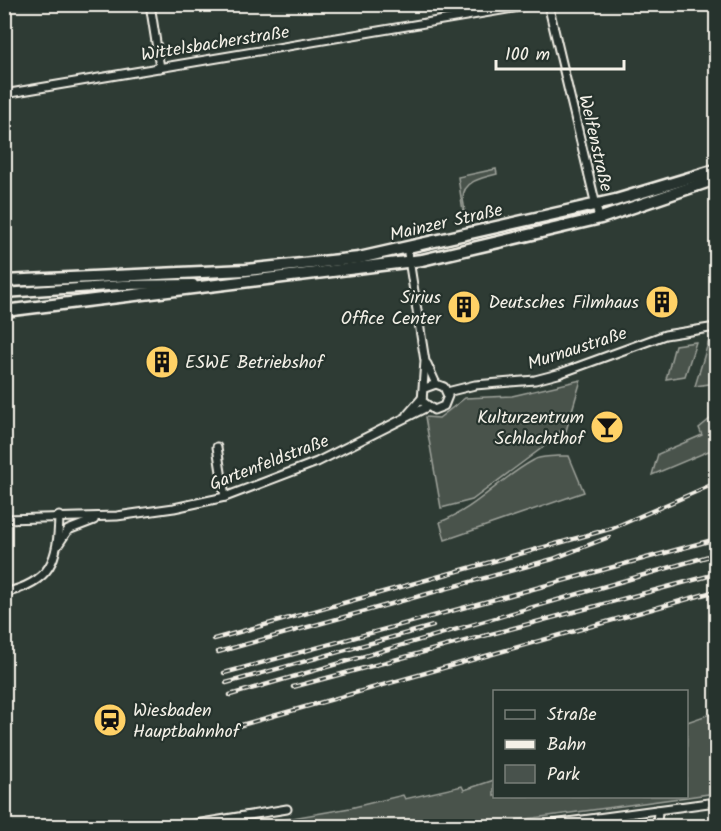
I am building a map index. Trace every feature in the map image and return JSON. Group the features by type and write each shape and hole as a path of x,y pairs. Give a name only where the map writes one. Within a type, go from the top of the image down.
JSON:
{"main road":[{"name":"Mainzer Straße","path":"4,281 300,266 375,255 567,212 717,170"},
{"name":"Mainzer Straße","path":"4,311 410,262 599,218 717,179"}],"street":[{"path":"150,4 160,68"},
{"name":"Wittelsbacherstraße","path":"4,94 538,4"},
{"name":"Welfenstraße","path":"548,4 599,218"},
{"path":"407,247 425,361 425,388 422,398 427,407 434,410 446,403 447,393 436,384 425,361"},
{"name":"Mainzer Straße","path":"123,285 177,274"},
{"name":"Mainzer Straße","path":"4,293 123,285 227,284"},
{"name":"Murnaustraße","path":"447,393 475,385 516,383 558,374 665,335 717,327"},
{"path":"425,388 436,384"},
{"name":"Gartenfeldstraße","path":"406,416 422,398"},
{"name":"Gartenfeldstraße","path":"4,519 59,516 99,518 152,512 225,497 317,462 427,407"},
{"path":"217,447 225,497"},
{"name":"Gartenfeldstraße","path":"4,593 27,587 42,578 50,566 56,548 59,516"},
{"name":"Gartenfeldstraße","path":"56,548 68,530 99,518"},
{"path":"538,826 717,802"},
{"path":"183,826 287,809"},
{"path":"657,826 658,810"}],"green space":[{"path":"496,169 497,174 475,181 466,188 463,199 464,218 458,177"},
{"path":"716,336 716,383 695,386 710,337"},
{"path":"696,342 685,376 666,379 675,345"},
{"path":"581,380 566,431 560,431 558,436 472,500 441,508 425,417 439,418 465,398 512,396"},
{"path":"716,414 716,448 652,475 658,454 702,435 699,428"},
{"path":"569,456 584,492 445,540 440,522 466,509 510,475 534,460"},
{"path":"716,712 716,793 688,797 688,722"},
{"path":"493,780 493,798 679,798 475,826 247,826 350,808 403,795 405,799 462,786 464,790"}],"railway":[{"path":"214,639 613,528 716,483"},
{"path":"218,652 553,559 609,537"},
{"path":"224,673 716,539"},
{"path":"230,695 716,554"},
{"path":"293,687 716,574"},
{"path":"238,726 716,591"},
{"path":"226,683 433,626"}],"place":[{"name":"Deutsches Filmhaus","path":"662,302"},
{"name":"Sirius Office Center","path":"464,307"},
{"name":"ESWE Betriebshof","path":"162,362"},
{"name":"Kulturzentrum Schlachthof","path":"607,427"},
{"name":"Wiesbaden Hauptbahnhof","path":"110,720"}]}
